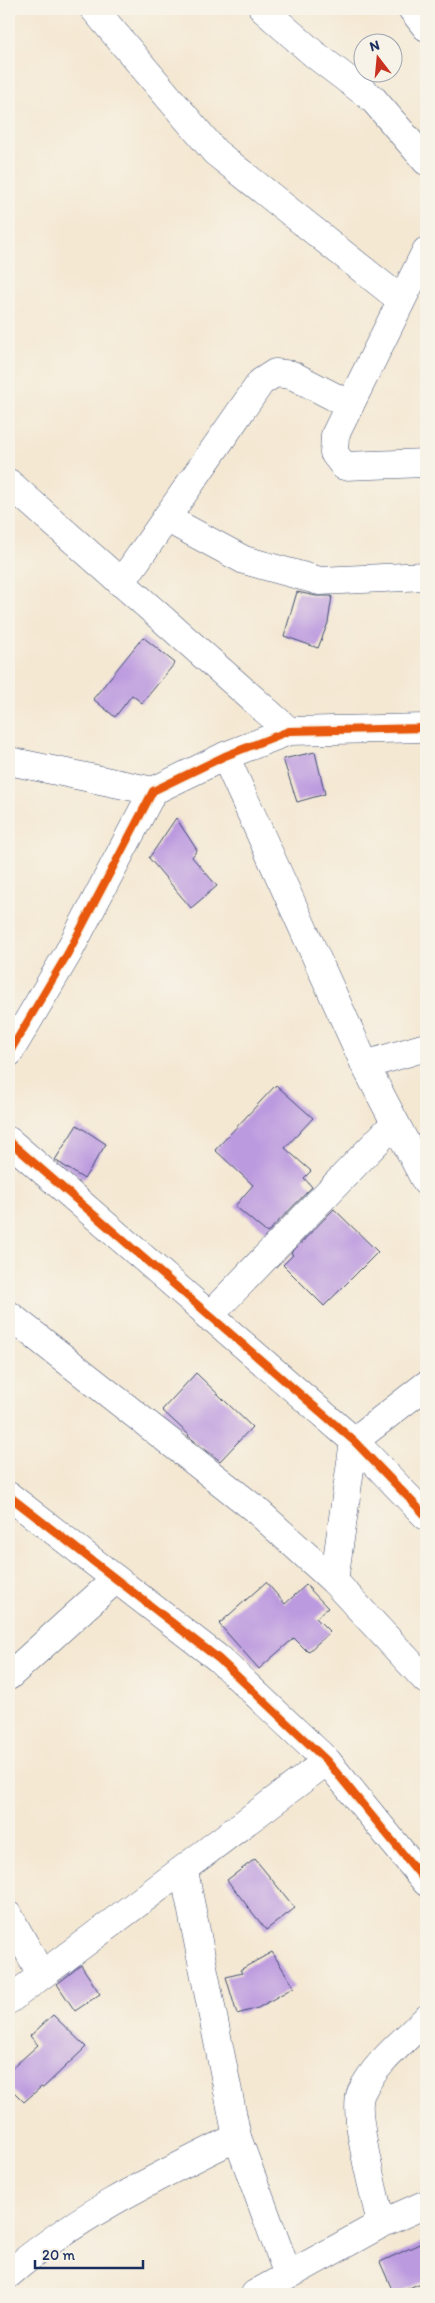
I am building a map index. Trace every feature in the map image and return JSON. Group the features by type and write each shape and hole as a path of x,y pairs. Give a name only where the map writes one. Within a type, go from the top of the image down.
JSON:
{"street":[{"path":"94,9 215,152 402,300"},
{"path":"263,9 314,54 372,99 426,160"},
{"path":"412,9 426,27"},
{"path":"426,251 335,435 334,453 344,466 426,463"},
{"path":"121,583 261,382 275,373 292,375 350,406"},
{"path":"9,483 289,731"},
{"path":"166,518 244,560 320,581 426,576"},
{"path":"9,1053 68,953 154,791 226,756 289,731 426,728"},
{"path":"226,756 365,1065 426,1182"},
{"path":"9,761 154,791"},
{"path":"365,1065 426,1047"},
{"path":"208,1317 396,1123"},
{"path":"9,1141 208,1317 354,1441 426,1516"},
{"path":"9,1315 255,1510 334,1581 426,1680"},
{"path":"334,1581 354,1441 426,1385"},
{"path":"9,1496 219,1658 328,1761 426,1882"},
{"path":"9,1676 116,1579"},
{"path":"9,2000 41,1974 184,1870 328,1761"},
{"path":"184,1870 237,2137 288,2275"},
{"path":"9,1916 41,1974"},
{"path":"381,2224 359,2117 360,2095 371,2077 426,2019"},
{"path":"9,2274 75,2223 137,2187 237,2137"},
{"path":"255,2294 381,2224 426,2204"}],"building":[{"path":"297,592 316,596 332,596 328,623 318,648 284,636"},
{"path":"143,637 175,663 142,703 132,695 115,717 93,699"},
{"path":"315,752 325,794 297,802 283,759"},
{"path":"176,818 197,850 192,857 217,886 191,908 149,858"},
{"path":"276,1085 313,1118 285,1148 311,1171 304,1178 312,1187 267,1233 235,1206 253,1185 215,1150"},
{"path":"77,1125 106,1144 84,1179 55,1160"},
{"path":"334,1209 378,1252 324,1306 283,1265 293,1255 291,1253"},
{"path":"196,1373 252,1427 220,1461 188,1436 162,1410"},
{"path":"266,1582 285,1604 306,1585 328,1608 316,1618 330,1632 308,1652 294,1638 259,1669 219,1624"},
{"path":"255,1859 295,1908 266,1930 227,1880"},
{"path":"272,1952 294,1987 258,2008 237,2014 226,1977 242,1973 240,1970"},
{"path":"81,1965 100,1994 75,2011 57,1984"},
{"path":"53,2015 86,2047 43,2088 41,2087 24,2102 9,2087 9,2071 38,2045 30,2036"},
{"path":"426,2241 426,2281 394,2294 380,2262"}],"cycle path":[{"path":"9,1053 68,953 153,791 225,756 289,731 426,728"},
{"path":"9,1141 354,1441 426,1516"},
{"path":"9,1496 219,1659 327,1761 426,1882"}]}
